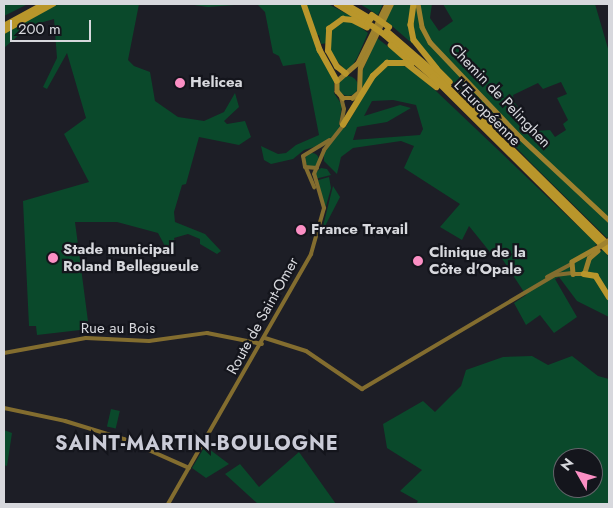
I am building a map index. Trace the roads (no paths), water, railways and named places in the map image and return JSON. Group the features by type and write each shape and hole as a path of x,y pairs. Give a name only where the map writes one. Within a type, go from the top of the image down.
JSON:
{"highway":[{"path":"4,26 44,4"},
{"path":"4,31 53,4"},
{"path":"304,4 320,50 337,81"},
{"name":"L'Européenne","path":"336,4 369,21"},
{"name":"L'Européenne","path":"346,4 432,70 609,252"},
{"path":"354,4 369,21"},
{"path":"414,4 411,25 414,40 530,170"},
{"path":"347,74 329,53 328,31 334,22 343,19 369,21"},
{"path":"386,33 450,82"},
{"path":"386,33 437,86 530,170"},
{"path":"343,126 373,76 385,64 406,63 437,86"},
{"name":"L'Européenne","path":"530,170 609,243"},
{"path":"584,274 595,275 609,297"}],"main road":[{"path":"387,4 359,62 337,81 344,109 340,126 325,144 303,156 306,168 316,168 321,157 343,126 360,89 358,79 360,68 391,4"},
{"name":"Chemin de Pelinghen","path":"418,4 421,26 429,40 521,139 609,219"},
{"path":"347,74 358,79"},
{"path":"340,95 347,99 355,97"},
{"path":"312,150 321,157"},
{"name":"Route de Saint-Omer","path":"170,504 201,446 262,344 314,246 324,208 306,168"},
{"name":"Route de Saint-Omer","path":"316,168 314,178 317,190"},
{"path":"432,348 579,259 609,243"},
{"path":"265,338 304,350 362,389 557,275 572,273 578,276 584,274 596,250"},
{"path":"579,259 587,266"},
{"path":"571,264 572,273"},
{"name":"Rue au Bois","path":"4,354 84,339 152,341 207,333 262,344"},
{"path":"4,408 65,421 124,439 189,468"}],"place":[{"name":"Helicea","path":"180,83"},
{"name":"France Travail","path":"301,230"},
{"name":"Stade municipal Roland Bellegueule","path":"53,258"},
{"name":"Clinique de la Côte d'Opale","path":"418,261"}],"district":[{"name":"SAINT-MARTIN-BOULOGNE","path":"197,443"}]}
